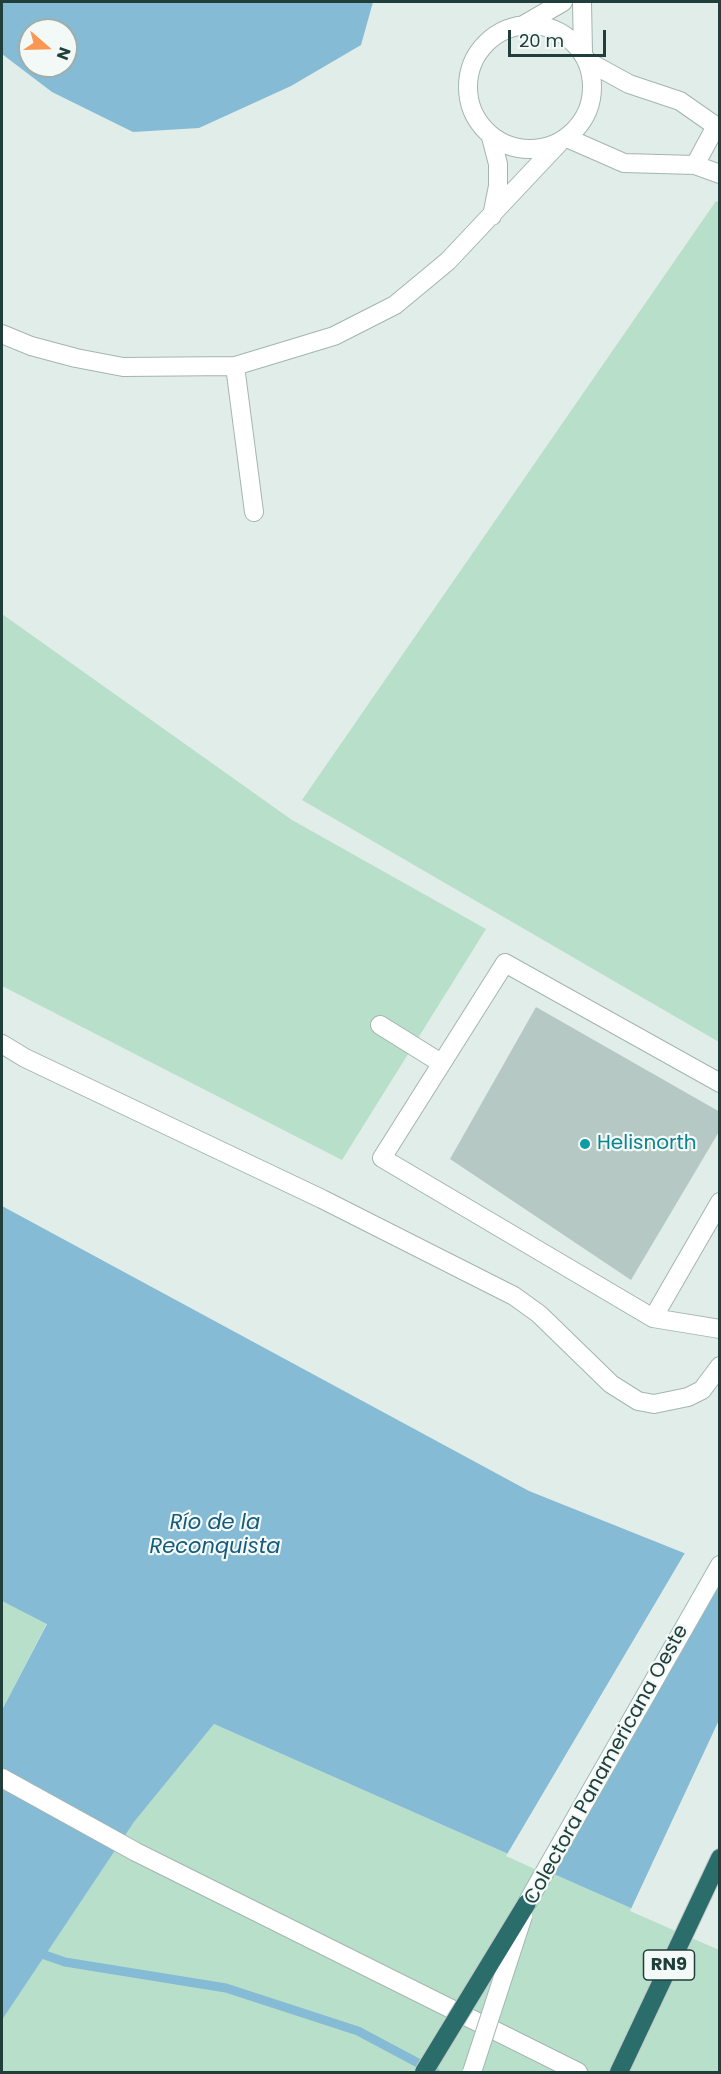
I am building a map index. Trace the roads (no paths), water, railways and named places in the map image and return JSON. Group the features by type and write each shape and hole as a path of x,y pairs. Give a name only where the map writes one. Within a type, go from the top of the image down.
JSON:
{"highway":[{"name":"RN9","path":"619,2073 720,1858"},
{"path":"424,2073 527,1903"}],"street":[{"path":"491,218 498,186 498,164 491,137 477,121 468,101 467,80 474,59 486,41 504,29 525,24 563,2"},
{"path":"2,334 64,356 123,367 235,366 334,336 395,305 448,261 586,116 593,89 585,57 582,2"},
{"path":"525,24 558,30 585,57 629,84 680,101 718,128 695,165"},
{"path":"491,137 524,150 563,140 624,163 695,165 720,174"},
{"path":"235,366 254,512"},
{"path":"720,1083 505,963 382,1158 653,1318 720,1329"},
{"path":"380,1025 441,1063"},
{"path":"2,1044 25,1058 322,1198 514,1296 539,1314 611,1384 638,1401 654,1404 688,1397 702,1389 720,1366"},
{"path":"653,1318 720,1202"},
{"name":"Colectora Panamericana Oeste","path":"472,2073 527,1903 720,1565"},
{"path":"2,1778 136,1852 578,2073"}],"water":[{"path":"2,2 373,2 361,45 291,86 199,128 133,132 52,92 34,78 78,78 78,18 18,18 18,66 2,54"},
{"name":"Río de la Reconquista","path":"2,1206 529,1491 719,1567 719,1947 214,1724 134,1822 2,2020 2,1710 47,1624 2,1601"}],"waterway":[{"path":"36,1952 65,1962 226,1988 358,2031 435,2072"}],"place":[{"name":"Helisnorth","path":"585,1144"}]}
